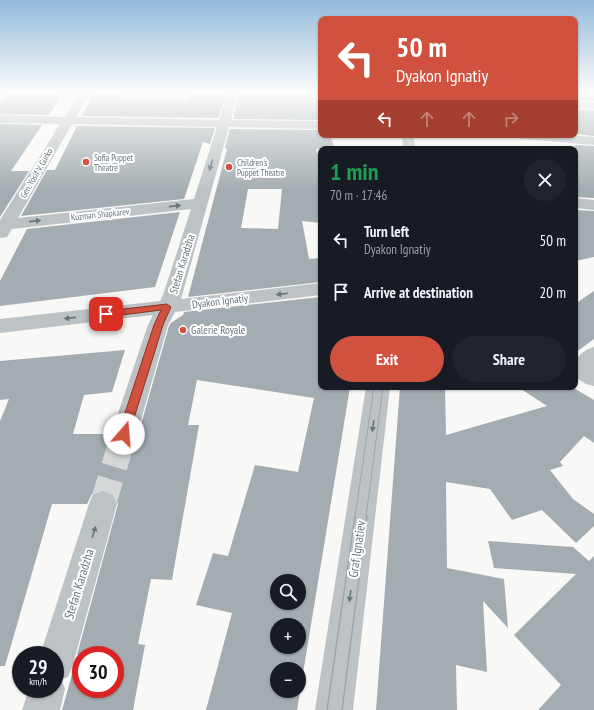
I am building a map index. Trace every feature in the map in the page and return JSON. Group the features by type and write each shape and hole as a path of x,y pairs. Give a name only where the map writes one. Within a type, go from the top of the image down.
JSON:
{"street":[{"path":"50,125 110,125"},
{"name":"Stefan Karadzha","path":"124,434 158,325 173,295 222,125"},
{"name":"Gen. Yosif V. Gurko","path":"2,228 64,126"},
{"path":"538,138 548,140 594,141"},
{"name":"Kuzman Shapkarev","path":"2,228 201,203"},
{"path":"578,203 594,205"},
{"name":"Dyakon Ignatiy","path":"0,326 318,289"},
{"name":"Graf Ignatiev","path":"334,710 378,390"},
{"name":"Stefan Karadzha","path":"60,646 103,504"},
{"path":"41,710 44,698"}],"building":[{"path":"0,125 42,125 11,171 29,171 0,217"},
{"path":"578,125 594,125 594,136 578,134"},
{"path":"77,126 215,128 210,144 203,142 184,199 21,216 47,170 55,170"},
{"path":"230,129 318,130 318,138 331,138 334,146 318,146 318,149 316,149 318,155 318,223 302,221 309,259 318,258 318,282 188,297 227,149 225,148","holes":["248,189 282,189 278,229 241,228"]},
{"path":"575,145 594,146 594,198 578,197 578,146"},
{"path":"578,210 594,211 594,257 578,260"},
{"path":"180,212 155,287 0,306 0,281 27,229"},
{"path":"594,291 594,339 578,351 578,302"},
{"path":"318,297 318,390 350,390 305,662 270,662 270,698 299,698 297,710 206,710 232,613 196,605 213,553 228,556 255,465 298,472 314,398 197,380 188,425 199,425 172,580 151,579 138,644 145,645 133,710 62,710 72,675 72,698 124,698 124,646 79,646 118,504 114,494 104,490 92,494 87,504 52,504 5,666 0,666 0,421 9,399 0,400 0,361 125,350 112,392 84,395 73,434 110,434 115,442 124,445 133,442 138,435 171,323 183,315 184,312"},
{"path":"400,390 445,390 446,435 547,406 523,390 577,390 594,400 594,443 584,436 560,462 563,466 550,470 573,499 594,514 594,526 576,543 542,510 512,520 490,489 446,482 447,568 504,579 508,628 483,601 487,672 456,665 457,710 376,710"},
{"path":"488,541 573,547 589,561 594,556 594,710 538,710 561,685 514,635 576,574 494,568"}],"tunnel":[{"path":"103,504 124,434"}],"tram line":[{"path":"405,138 406,146"},
{"path":"355,517 374,390"},
{"path":"366,517 383,390"},
{"path":"327,710 355,516"},
{"path":"342,710 367,516"}],"place":[{"name":"Sofia Puppet Theatre","path":"86,162"},
{"name":"Children's Puppet Theatre","path":"229,167"},
{"name":"Galerie Royale","path":"183,330"}],"route":[{"path":"106,314 167,307 158,325 124,434"}]}
